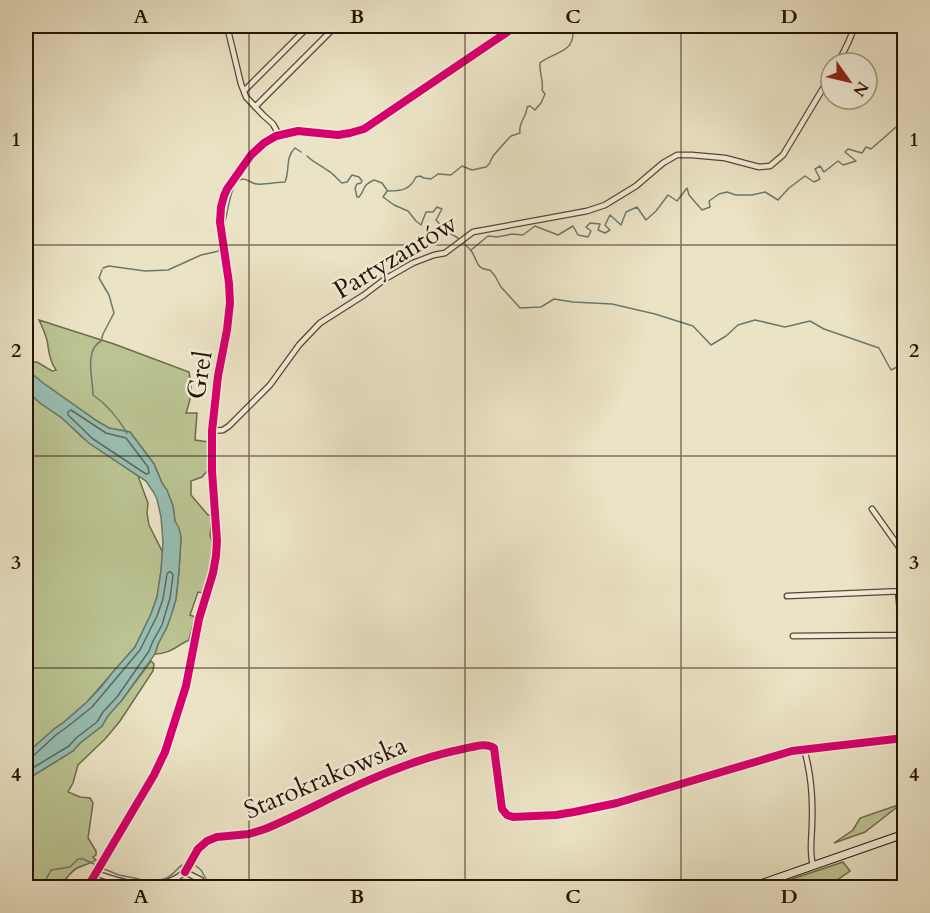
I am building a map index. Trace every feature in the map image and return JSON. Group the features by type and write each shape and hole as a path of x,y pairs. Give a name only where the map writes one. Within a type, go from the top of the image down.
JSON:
{"main road":[{"path":"749,888 904,834"}],"street":[{"path":"227,26 246,97 273,124 279,135"},
{"path":"244,91 309,26"},
{"path":"255,107 331,31 339,26"},
{"name":"Grel","path":"87,888 160,763 168,743 190,671 199,619 213,573 216,556 212,431 230,303 220,222 222,202 227,189 251,155 264,143 279,135 298,131 338,135 364,129 516,26"},
{"path":"844,51 855,26"},
{"name":"Partyzantów","path":"212,431 223,430 229,426 270,385 299,345 320,323 385,279 414,263 445,253 473,232 605,206 677,155 725,158 759,166 770,166 783,155 819,95"},
{"path":"872,509 904,554"},
{"path":"793,636 898,635 902,631 898,591"},
{"path":"787,596 904,591"},
{"path":"813,866 811,853 812,793 809,765 804,749 904,738"},
{"name":"Starokrakowska","path":"185,872 198,849 212,839 249,834 265,829 361,784 424,759 485,745 495,750 502,809 507,815 513,817 574,812 617,803 777,754 804,749"},
{"path":"95,873 152,886 171,882 185,872 201,880 204,888"}],"green space":[{"path":"39,320 114,344 189,372 191,392 186,413 197,413 195,440 208,442 208,470 202,477 191,481 191,495 208,515 212,515 210,536 213,543 213,559 203,593 198,592 190,615 195,617 189,640 169,651 155,654 176,599 181,537 175,521 173,506 154,464 130,432 109,428 97,421 26,369 26,362 37,362 52,371 56,370"},
{"path":"26,390 83,438 138,476 148,503 149,525 163,553 157,597 135,647 87,702 26,754"},
{"path":"151,661 154,664 153,671 120,721 78,765 68,792 90,798 93,803 88,838 96,851 93,857 96,860 74,870 60,887 26,887 26,780 73,751 102,726 107,716"},
{"path":"901,804 865,832 834,843 853,830 860,818"},
{"path":"843,862 850,871 827,887 768,887"}],"water":[{"path":"26,369 97,421 109,428 130,432 154,464 167,490 181,537 176,599 155,654 102,726 73,751 26,780 26,754 87,702 135,647 157,597 163,542 157,499 146,481 90,444 62,418 26,390"}],"waterway":[{"path":"388,191 405,189 416,177 420,176 431,179 438,174 451,175 462,166 472,170 486,167 511,136 520,133 520,126 527,107 530,106 535,110 541,103 545,94 542,90 540,63 566,48 570,44 573,32 575,30 583,32 583,26"},
{"path":"471,250 488,236 523,235 535,226 558,235 573,226 578,235 588,237 591,231 586,227 590,223 600,224 598,230 605,233 610,230 605,225 610,215 621,225 626,212 637,207 646,220 668,195 677,201 687,188 689,195 702,210 710,207 709,201 727,192 736,195 765,192 778,200 805,176 814,182 820,179 815,169 820,166 824,172 838,161 843,165 856,161 845,152 848,149 862,153 866,147 871,149 904,122"},
{"path":"224,225 232,191 239,181 245,179 260,184 285,182 292,152 295,148 301,152"},
{"path":"307,156 342,183 347,182 352,175 359,177 362,181 355,188 357,197 365,186 374,180 382,183 387,190"},
{"path":"387,191 383,197 408,211 421,225 426,212 433,212 437,207 442,209 436,220 446,231 458,238"},
{"path":"103,268 109,266 145,271 168,270 201,255 219,251 219,231"},
{"path":"464,244 472,252 480,267 490,270 501,287 520,308 541,307 554,299 612,304 693,326 711,345 738,325 755,320 785,327 810,321 824,329 879,348 891,370 903,364 904,366"},
{"path":"102,270 99,278 109,295 114,313 91,358 93,395 112,412 127,433"},
{"path":"36,888 43,883 51,870 70,867 78,859 94,864"},
{"path":"145,881 165,878 182,865"},
{"path":"196,866 201,870 211,888"},
{"path":"104,869 139,879"}],"cycle path":[{"path":"87,888 154,775 165,752 186,686 199,619 213,573 217,541 212,471 212,431 230,303 220,222 221,207 227,189 251,155 276,136 298,131 338,135 364,129 516,26"},
{"path":"185,872 198,849 207,841 217,837 249,834 265,829 388,772 433,756 475,746 487,745 494,748 502,809 507,815 513,817 556,815 617,803 792,751 904,738"}]}
